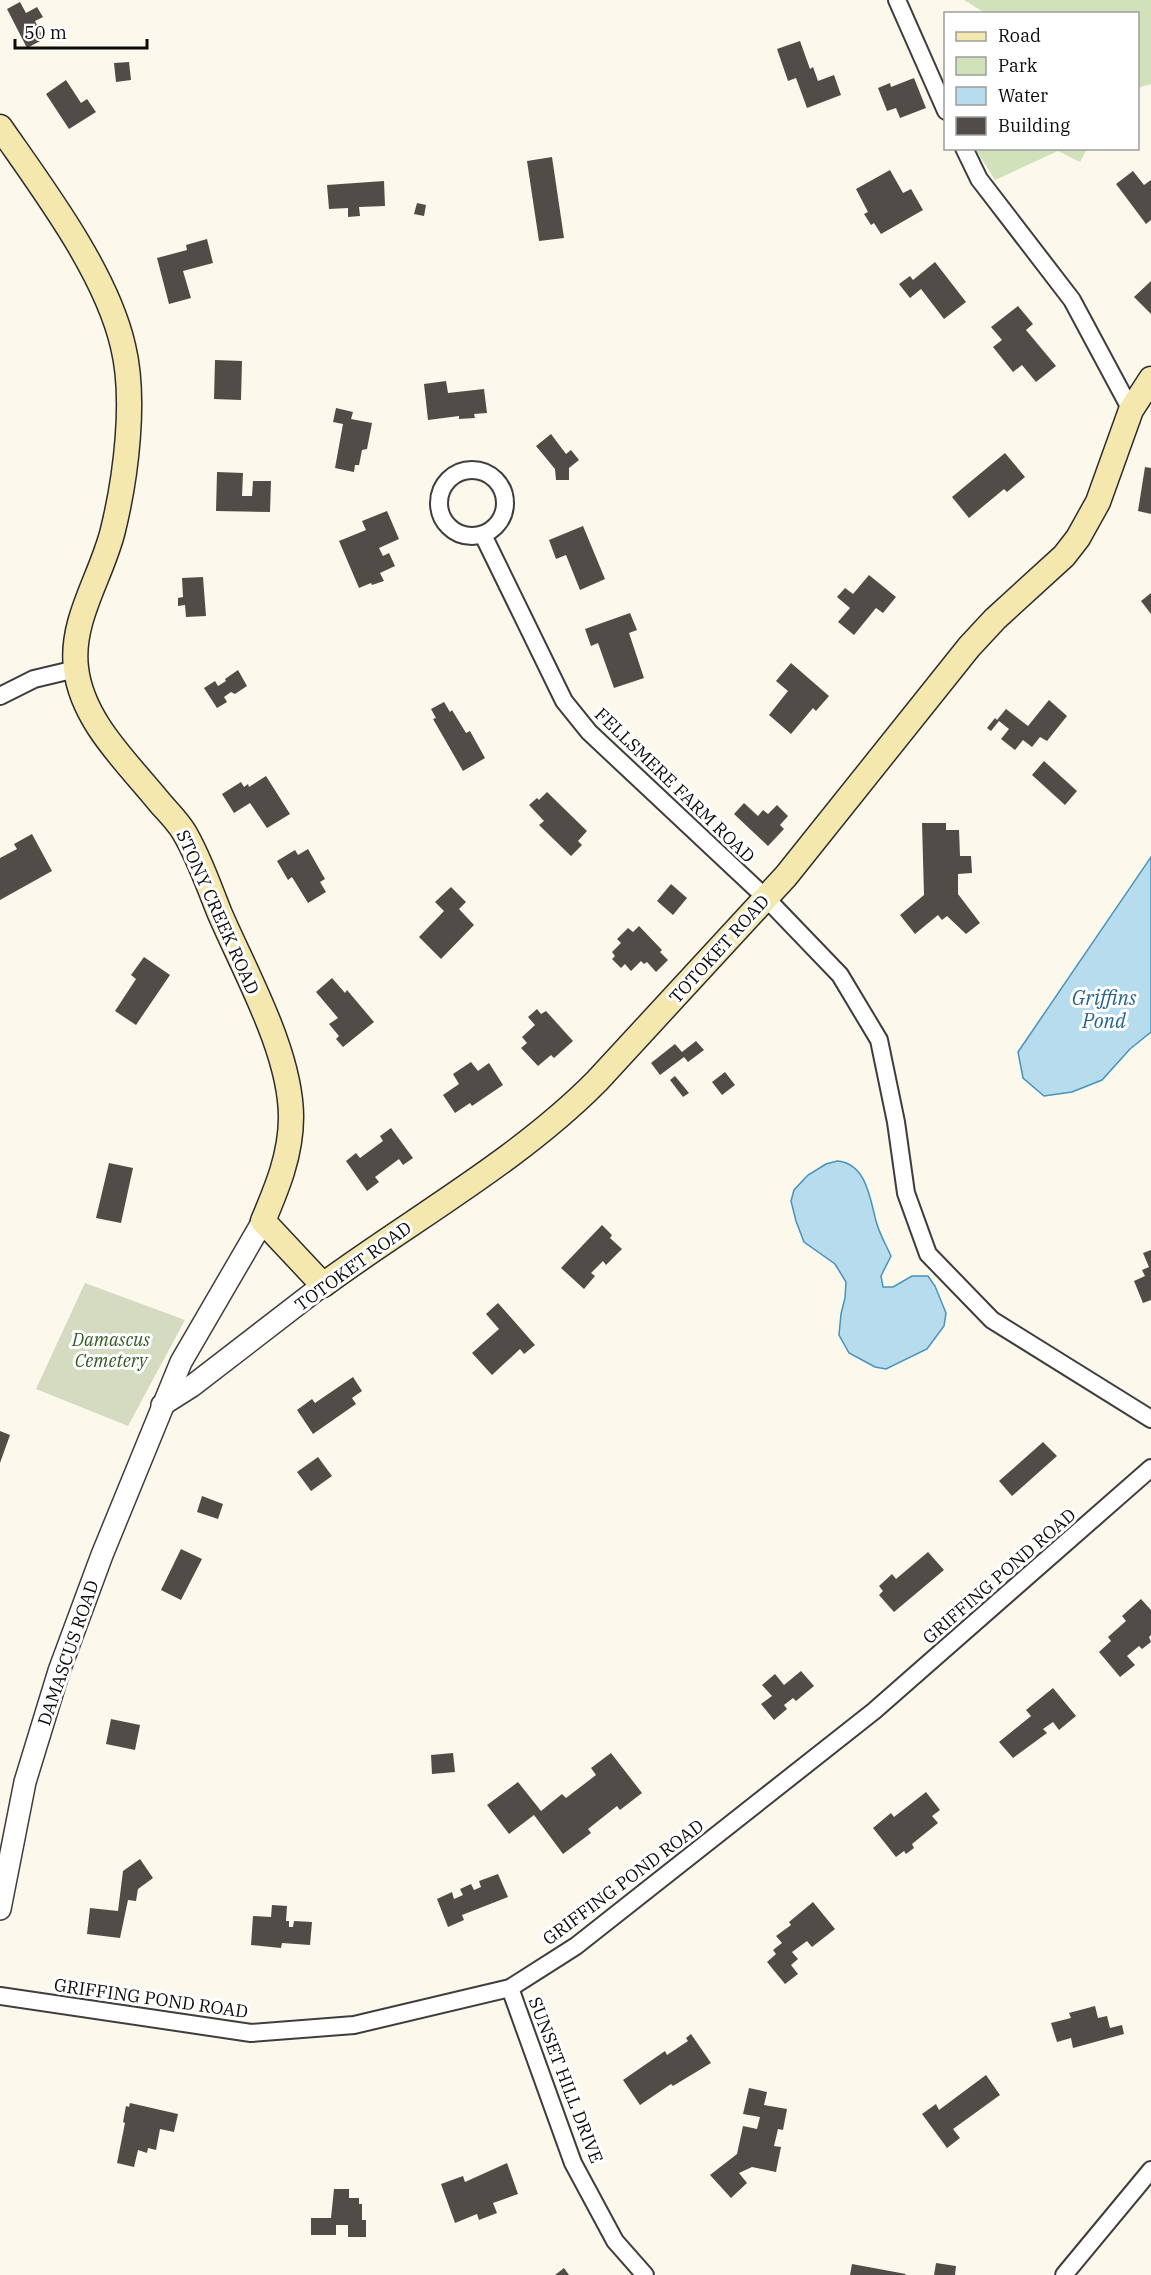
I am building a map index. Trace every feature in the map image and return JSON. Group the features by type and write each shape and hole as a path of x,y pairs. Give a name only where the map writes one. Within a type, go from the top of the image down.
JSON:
{"main road":[{"name":"STONY CREEK ROAD","path":"0,127 64,221 104,292 123,345 129,385 125,474 112,533 77,631 76,669 86,704 102,732 184,831 270,1028 288,1081 291,1119 283,1176 263,1221"},
{"name":"TOTOKET ROAD","path":"323,1286 521,1146 569,1108 597,1081 766,898 817,839 969,647 995,619 1064,556 1078,538 1098,502 1131,410 1151,379"},
{"path":"263,1221 323,1286"}],"street":[{"path":"897,0 944,109"},
{"path":"965,150 979,179 1072,300 1131,410"},
{"path":"474,470 487,473 497,481 504,492 506,505 502,518 494,529 483,536 470,537 457,534 447,526 440,514 438,501 441,489 449,478 461,471 474,470"},
{"name":"FELLSMERE FARM ROAD","path":"483,536 564,701 575,716 589,732 766,898"},
{"path":"0,696 34,679 76,669"},
{"path":"766,898 840,975 879,1040 896,1122 906,1193 928,1254 992,1320 1151,1419"},
{"name":"STONY CREEK ROAD","path":"162,1405 197,1332 263,1221"},
{"name":"TOTOKET ROAD","path":"162,1405 192,1386 323,1286"},
{"name":"DAMASCUS ROAD","path":"0,1909 25,1782 59,1671 162,1405"},
{"name":"GRIFFING POND ROAD","path":"0,1996 251,2033 354,2025 510,1988 576,1946 874,1711 1151,1468"},
{"name":"SUNSET HILL DRIVE","path":"510,1988 573,2163 615,2241 645,2275"},
{"path":"1064,2275 1151,2170"}],"green space":[{"path":"964,0 1151,0 1151,84 1139,88 1139,12 983,12"},
{"path":"976,150 1086,150 1080,162 1058,151 995,180"},
{"name":"Damascus Cemetery","path":"85,1283 185,1320 128,1426 36,1389"}],"water":[{"name":"Griffins Pond","path":"1151,857 1151,1032 1130,1049 1102,1080 1072,1092 1044,1096 1023,1078 1018,1052"},
{"path":"837,1161 847,1163 854,1168 861,1175 869,1192 877,1225 891,1256 881,1276 883,1287 893,1287 912,1276 928,1276 935,1286 946,1313 944,1326 927,1349 886,1369 875,1367 849,1353 839,1335 846,1282 835,1264 804,1242 791,1201 794,1190 808,1175 826,1164"}],"building":[{"path":"20,2 26,13 37,7 43,17 35,21 44,39 27,48 7,9"},
{"path":"800,41 810,69 813,67 818,81 834,75 841,95 807,108 796,78 788,81 777,49"},
{"path":"129,62 131,80 116,82 114,63"},
{"path":"914,78 926,108 900,118 896,108 887,111 878,88 890,83 891,87"},
{"path":"66,80 81,103 87,99 96,112 69,129 46,94"},
{"path":"552,157 564,238 539,241 527,161"},
{"path":"890,170 903,193 911,189 923,210 881,234 864,214 868,212 856,189"},
{"path":"1133,171 1144,185 1151,180 1151,220 1146,224 1116,184"},
{"path":"384,181 385,206 359,207 360,216 348,217 348,208 329,209 327,185"},
{"path":"417,203 426,205 424,216 414,214"},
{"path":"207,239 213,263 183,271 191,298 169,304 157,258 187,250 186,245"},
{"path":"935,262 966,302 944,319 921,289 910,298 899,284 910,276 913,280"},
{"path":"1151,281 1151,314 1134,297"},
{"path":"1018,306 1033,324 1026,330 1056,366 1036,382 1022,365 1013,372 993,347 1002,340 991,327"},
{"path":"215,360 242,361 241,400 214,399"},
{"path":"446,381 448,393 484,389 487,413 474,414 475,418 459,419 459,416 428,420 424,384"},
{"path":"336,408 353,412 351,419 372,423 367,449 362,450 359,465 355,465 354,472 335,468 343,424 333,422"},
{"path":"551,434 566,454 571,450 579,460 569,468 569,480 556,480 555,469 536,446"},
{"path":"1005,453 1025,477 1007,492 1004,489 969,518 952,497"},
{"path":"1145,467 1151,468 1151,514 1138,511"},
{"path":"217,472 243,473 242,496 252,496 253,481 271,481 270,512 216,511"},
{"path":"387,511 399,539 379,548 383,556 389,553 395,566 380,573 384,581 359,588 339,541 366,530 362,521"},
{"path":"583,526 605,579 580,590 566,555 556,559 549,540"},
{"path":"869,575 896,597 883,613 876,608 854,635 838,622 850,608 837,597 845,588 853,594"},
{"path":"203,577 206,616 186,617 185,605 178,606 178,598 183,597 182,578"},
{"path":"1151,593 1151,614 1141,601"},
{"path":"630,613 637,630 629,633 644,678 614,688 598,643 591,646 585,629"},
{"path":"791,663 829,696 816,711 813,708 791,734 769,715 788,691 776,681"},
{"path":"238,670 247,686 235,694 231,692 224,697 227,702 217,708 204,688 215,681 218,686"},
{"path":"1049,700 1067,716 1047,741 1040,737 1032,747 1023,740 1015,750 1001,739 1009,729 999,721 991,731 987,728 1006,709 1028,726"},
{"path":"444,702 450,712 452,710 466,733 470,731 485,758 463,771 433,719 436,718 431,709"},
{"path":"1044,761 1077,791 1065,805 1032,775"},
{"path":"266,776 290,814 267,828 250,803 234,813 222,794 241,782 244,787 248,784 249,787"},
{"path":"547,792 587,831 578,841 582,845 571,856 539,825 544,821 529,805 537,798 539,800"},
{"path":"744,803 758,816 763,810 768,814 777,805 788,816 780,825 784,829 768,846 734,814"},
{"path":"922,823 946,823 946,830 959,830 960,856 971,856 972,873 958,874 958,894 980,923 966,934 947,916 942,920 938,915 915,934 900,915 924,895"},
{"path":"32,834 52,871 0,900 0,858 17,849 14,844"},
{"path":"308,849 325,879 320,882 326,892 308,903 292,877 288,880 277,861 295,850 298,855"},
{"path":"671,884 687,898 673,915 657,901"},
{"path":"451,887 466,902 459,909 474,925 441,959 419,937 444,911 435,902"},
{"path":"639,926 662,950 660,952 668,960 656,972 647,962 644,964 641,961 631,971 625,964 621,968 612,959 615,956 612,952 621,943 617,939 628,928 633,932"},
{"path":"144,957 170,975 136,1025 115,1011 136,979 131,975"},
{"path":"332,978 345,993 347,990 374,1022 343,1047 336,1039 339,1036 329,1024 338,1018 316,992"},
{"path":"537,1009 541,1014 546,1011 573,1041 554,1058 551,1055 538,1066 521,1048 527,1043 522,1037 535,1025 528,1017"},
{"path":"696,1041 704,1050 688,1062 684,1057 660,1075 651,1063 675,1044 682,1052"},
{"path":"471,1062 478,1071 489,1063 503,1085 472,1106 470,1103 455,1113 443,1095 459,1084 453,1074"},
{"path":"725,1072 735,1085 722,1095 712,1082"},
{"path":"675,1076 689,1093 683,1097 670,1080"},
{"path":"391,1128 413,1158 403,1165 399,1159 375,1177 379,1182 367,1191 346,1161 356,1153 360,1158 383,1141 380,1136"},
{"path":"109,1163 133,1168 121,1223 96,1218"},
{"path":"602,1225 612,1235 610,1238 622,1249 606,1265 603,1261 591,1273 595,1276 584,1289 561,1268"},
{"path":"1151,1250 1151,1300 1143,1303 1134,1281 1145,1276 1142,1270 1149,1267 1143,1253"},
{"path":"498,1303 535,1345 524,1354 520,1349 492,1375 472,1353 499,1329 486,1314"},
{"path":"353,1377 362,1391 352,1398 356,1404 313,1434 297,1410 312,1399 315,1403"},
{"path":"0,1431 10,1435 0,1463"},
{"path":"1043,1442 1057,1456 1012,1496 999,1481"},
{"path":"318,1457 332,1476 311,1491 297,1472"},
{"path":"202,1496 223,1504 218,1519 197,1512"},
{"path":"181,1549 202,1559 181,1600 161,1590"},
{"path":"928,1552 944,1570 894,1612 879,1595 883,1591 879,1586 892,1574 896,1579"},
{"path":"1141,1599 1151,1610 1151,1635 1149,1637 1151,1642 1142,1649 1139,1646 1127,1656 1135,1665 1120,1677 1099,1652 1111,1641 1108,1637 1126,1621 1122,1616"},
{"path":"801,1671 814,1686 796,1701 793,1698 784,1705 787,1709 774,1720 761,1704 772,1696 762,1685 775,1674 784,1685"},
{"path":"1053,1688 1076,1716 1059,1730 1053,1722 1043,1729 1047,1733 1013,1758 999,1742 1031,1716 1026,1710"},
{"path":"111,1719 140,1725 135,1750 106,1744"},
{"path":"453,1753 455,1772 432,1774 431,1755"},
{"path":"611,1753 642,1793 620,1810 617,1806 588,1829 591,1833 563,1854 534,1815 509,1834 487,1805 518,1782 541,1811 562,1794 566,1798 596,1775 591,1768"},
{"path":"926,1792 940,1810 932,1816 938,1823 912,1844 914,1848 896,1857 873,1828 891,1813 894,1817"},
{"path":"140,1859 153,1878 138,1889 136,1901 128,1900 120,1938 87,1934 90,1908 118,1911 123,1871"},
{"path":"498,1874 508,1897 462,1915 464,1920 448,1927 437,1899 452,1892 454,1899 463,1895 460,1889 471,1884 474,1890 481,1887 479,1881"},
{"path":"813,1902 835,1929 812,1947 807,1941 792,1952 798,1959 791,1965 798,1974 785,1984 767,1962 776,1954 773,1950 782,1943 776,1936 791,1925 789,1922"},
{"path":"272,1905 287,1906 286,1921 289,1921 289,1927 293,1927 294,1921 312,1922 310,1945 282,1943 281,1948 251,1945 253,1916 271,1917"},
{"path":"1095,2006 1098,2018 1107,2016 1110,2028 1122,2025 1124,2034 1073,2048 1071,2038 1057,2042 1051,2023 1071,2018 1069,2013"},
{"path":"691,2034 711,2063 673,2086 671,2084 640,2105 623,2080 665,2051 667,2055 688,2041 686,2038"},
{"path":"986,2075 1000,2095 953,2129 960,2138 947,2148 922,2114 936,2104 939,2110"},
{"path":"749,2088 767,2092 764,2105 787,2109 783,2130 778,2129 774,2146 781,2147 776,2172 752,2167 739,2173 747,2183 731,2198 710,2175 737,2154 743,2126 757,2129 760,2117 743,2114"},
{"path":"130,2103 178,2114 174,2132 160,2129 156,2150 148,2148 147,2153 138,2150 134,2167 117,2163 126,2106 129,2107"},
{"path":"507,2163 518,2194 493,2203 497,2213 479,2220 477,2214 455,2223 441,2184 463,2176 465,2182"},
{"path":"334,2189 349,2189 349,2198 359,2198 359,2204 362,2204 362,2220 366,2220 366,2237 348,2237 348,2225 336,2225 336,2235 311,2235 311,2218 331,2218"},
{"path":"936,2263 956,2266 955,2275 934,2275"},
{"path":"852,2264 906,2274 850,2275"},
{"path":"564,2268 569,2275 555,2275"}]}
